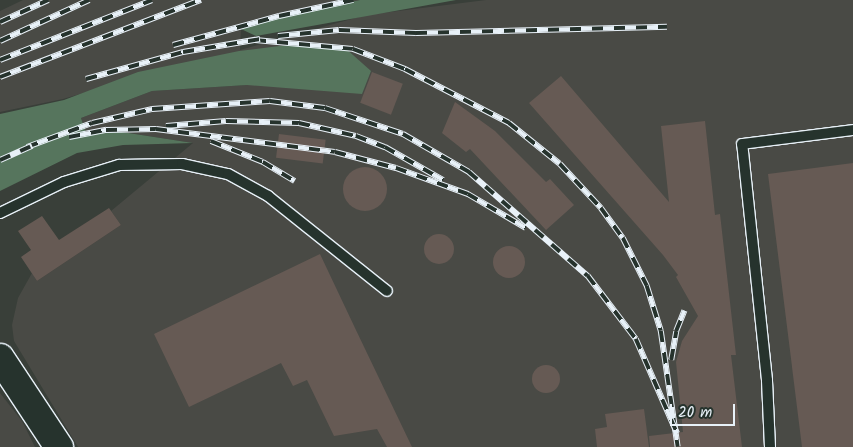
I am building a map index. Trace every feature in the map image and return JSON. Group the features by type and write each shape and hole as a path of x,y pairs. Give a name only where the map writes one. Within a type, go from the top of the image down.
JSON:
{"street":[{"path":"0,358 59,447"}],"lane":[{"path":"770,447 767,380 742,144 853,130"},
{"path":"0,213 64,182 119,165 182,164 228,174 268,196 387,291"}],"shaded area":[{"path":"23,0 360,0 280,17 241,29 240,50 366,15 486,0 853,0 853,447 78,447 14,341 12,325 18,298 32,273 37,281 121,225 111,211 193,143 122,132 86,133 81,118 152,91 245,85 138,77 63,99 0,112 0,11"},
{"path":"0,393 22,421 35,447 0,447"}],"green space":[{"path":"360,0 456,0 256,36 241,29 280,17"},
{"path":"287,45 344,47 371,71 362,94 247,85 152,91 81,118 86,133 122,132 193,143 123,145 77,153 0,191 0,114 64,100 138,72 239,51"}],"building":[{"path":"372,72 403,84 391,115 360,103"},
{"path":"561,76 669,202 661,126 705,121 715,215 720,214 736,355 731,355 742,447 650,447 649,436 683,432 676,362 682,341 698,316 676,277 678,275 663,255 529,103"},
{"path":"455,102 495,131 546,182 550,179 574,205 546,230 470,149 466,152 442,133"},
{"path":"279,134 326,140 323,164 276,158"},
{"path":"853,163 853,447 802,447 768,174"},
{"path":"365,167 377,171 383,177 387,189 383,201 377,207 365,211 353,207 347,201 343,189 347,177 353,171"},
{"path":"109,208 121,225 37,281 21,257 31,250 18,231 42,216 59,240"},
{"path":"439,234 450,238 454,249 450,260 439,264 428,260 424,249 428,238"},
{"path":"509,246 515,247 520,251 524,256 524,268 520,273 515,277 509,278 503,277 498,273 494,268 493,262 494,256 498,251 503,247"},
{"path":"320,254 412,447 387,447 377,429 334,436 307,380 293,386 281,363 189,407 154,334"},
{"path":"546,365 556,369 560,379 556,389 546,393 536,389 532,379 536,369"},
{"path":"644,409 649,447 597,447 595,429 607,427 605,414"}],"railway":[{"path":"0,22 48,0"},
{"path":"0,41 89,0"},
{"path":"0,60 152,0"},
{"path":"0,77 201,0"},
{"path":"173,45 279,16 353,0"},
{"path":"278,36 339,30 416,33 667,27"},
{"path":"86,79 183,52 260,39"},
{"path":"255,40 353,49 405,69 509,123 560,164 601,208 623,238 647,286 661,331 678,447"},
{"path":"27,147 92,123 152,109 270,101 325,108 403,134 469,172 588,276 636,339 677,433"},
{"path":"166,126 226,121 299,123 356,136 385,147 443,180"},
{"path":"69,137 106,130 156,129 335,152 396,168 468,194 526,228"},
{"path":"211,141 263,162 295,181"},
{"path":"0,160 32,146"},
{"path":"671,360 676,331 684,311"}]}
